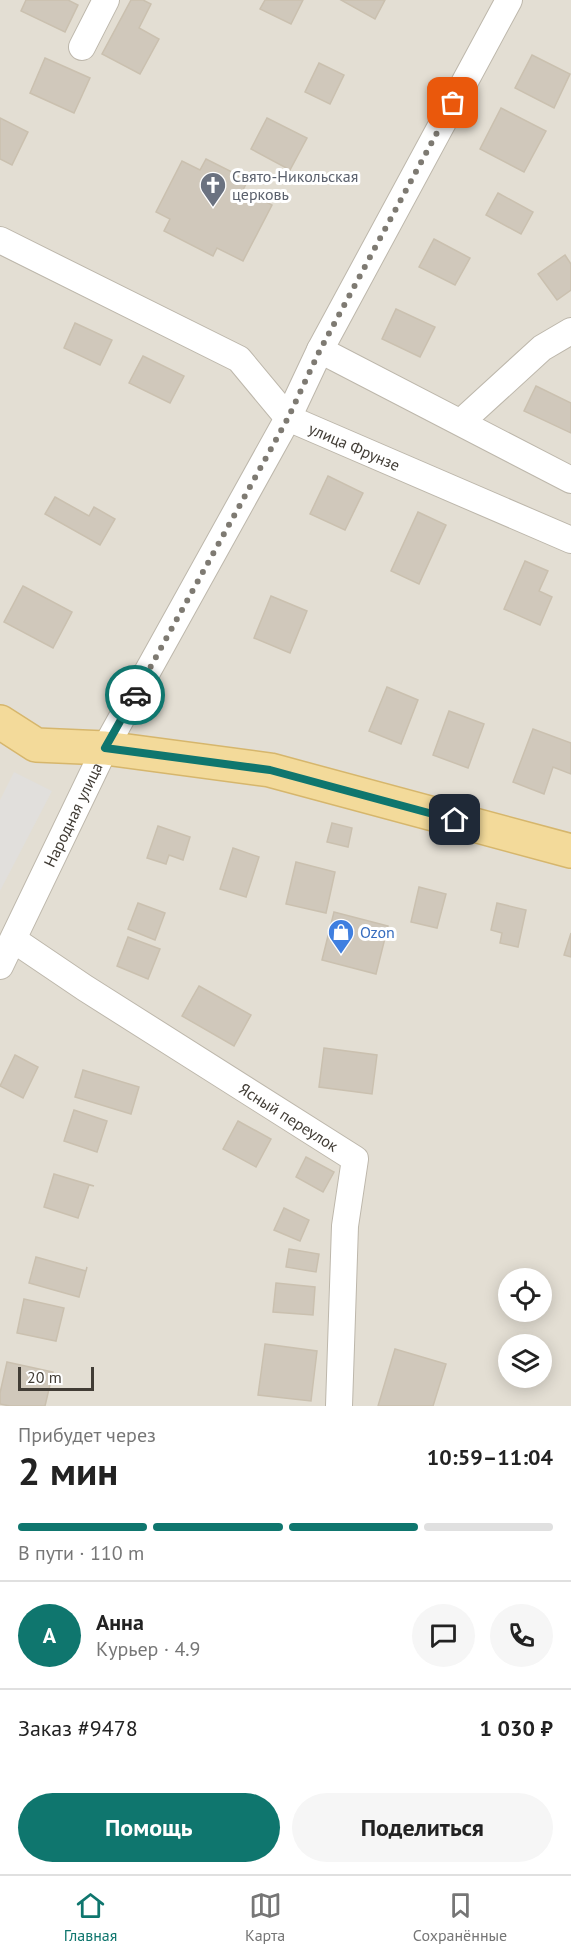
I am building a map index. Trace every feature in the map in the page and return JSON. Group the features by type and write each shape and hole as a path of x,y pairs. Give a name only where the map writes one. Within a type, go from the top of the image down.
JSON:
{"main road":[{"path":"0,722 36,745 105,748 270,770 571,851"}],"street":[{"path":"82,47 106,0"},
{"name":"Народная улица","path":"0,966 105,748 288,418 320,350 509,0"},
{"name":"улица Фрунзе","path":"0,240 239,359 288,418 571,540"},
{"path":"461,422 542,348 571,331"},
{"path":"320,350 571,480"},
{"name":"Ясный переулок","path":"14,940 355,1159 345,1226 339,1406"}],"shaded area":[{"path":"0,0 571,0 571,1406 0,1406"},
{"path":"14,772 52,791 0,891 0,800"}],"building":[{"path":"26,0 68,0 78,5 65,32 21,11"},
{"path":"131,0 143,0 151,4 139,28 159,39 140,74 102,54"},
{"path":"265,0 303,0 291,24 260,9"},
{"path":"341,0 385,0 375,19"},
{"path":"532,55 570,74 554,108 515,88"},
{"path":"45,58 90,78 74,113 30,93"},
{"path":"319,63 344,75 330,104 305,92"},
{"path":"501,108 546,131 524,172 480,149"},
{"path":"0,118 28,132 12,165 0,159"},
{"path":"267,118 307,138 290,170 251,149"},
{"name":"Свято-Никольская церковь","path":"206,159 248,180 243,190 272,205 243,261 217,248 213,256 164,231 170,219 156,212 182,161 200,170"},
{"path":"498,193 533,212 521,234 486,215"},
{"path":"434,239 470,258 455,285 419,267"},
{"path":"565,255 571,264 571,290 557,300 538,274"},
{"path":"396,309 435,327 420,357 382,339"},
{"path":"75,323 112,340 100,365 64,348"},
{"path":"143,356 184,376 170,403 129,383"},
{"path":"536,386 571,403 571,433 524,411"},
{"path":"328,476 363,493 345,530 310,514"},
{"path":"55,497 89,516 94,507 115,519 100,545 45,514"},
{"path":"418,512 446,525 419,584 391,571"},
{"path":"525,561 548,571 539,591 552,597 540,625 504,609"},
{"path":"23,586 72,612 53,648 4,622"},
{"path":"271,596 307,611 290,653 254,638"},
{"path":"387,687 418,700 401,744 369,731"},
{"path":"449,711 484,724 468,768 433,755"},
{"path":"533,729 571,743 571,774 553,767 544,794 513,782"},
{"path":"332,823 352,828 348,847 327,842"},
{"path":"158,826 190,837 183,860 169,855 166,864 147,858"},
{"path":"233,848 259,857 246,897 220,889"},
{"path":"296,862 335,872 326,913 286,904"},
{"path":"419,887 446,894 437,928 411,922"},
{"path":"138,903 165,913 155,940 128,929"},
{"path":"497,903 526,910 518,947 500,943 502,933 491,930"},
{"path":"334,912 388,926 376,974 322,960"},
{"path":"571,933 571,957 564,955"},
{"path":"128,937 160,949 148,979 117,966"},
{"path":"199,986 251,1015 234,1046 182,1016"},
{"path":"324,1048 377,1055 372,1094 319,1087"},
{"path":"15,1055 38,1067 23,1098 0,1086"},
{"path":"83,1070 139,1087 131,1114 75,1097"},
{"path":"74,1110 107,1121 97,1152 64,1141"},
{"path":"238,1121 271,1139 256,1167 223,1149"},
{"path":"306,1157 334,1172 323,1192 296,1177"},
{"path":"54,1174 94,1186 89,1185 78,1218 44,1207"},
{"path":"284,1208 309,1220 300,1241 274,1230"},
{"path":"289,1249 319,1254 316,1272 286,1267"},
{"path":"36,1257 86,1271 79,1297 29,1283"},
{"path":"276,1283 315,1287 313,1315 273,1312"},
{"path":"24,1299 64,1308 56,1341 17,1333"},
{"path":"265,1344 317,1351 311,1401 258,1395"},
{"path":"395,1349 446,1364 433,1406 378,1406"},
{"path":"7,1362 53,1372 45,1406 0,1404 0,1393"}],"way so far":[{"path":"135,695 288,418 320,350 453,103"}],"place":[{"name":"Свято-Никольская церковь","path":"213,208"},
{"name":"Ozon","path":"341,955"}],"route":[{"path":"135,695 105,748 270,770 455,820"}]}
